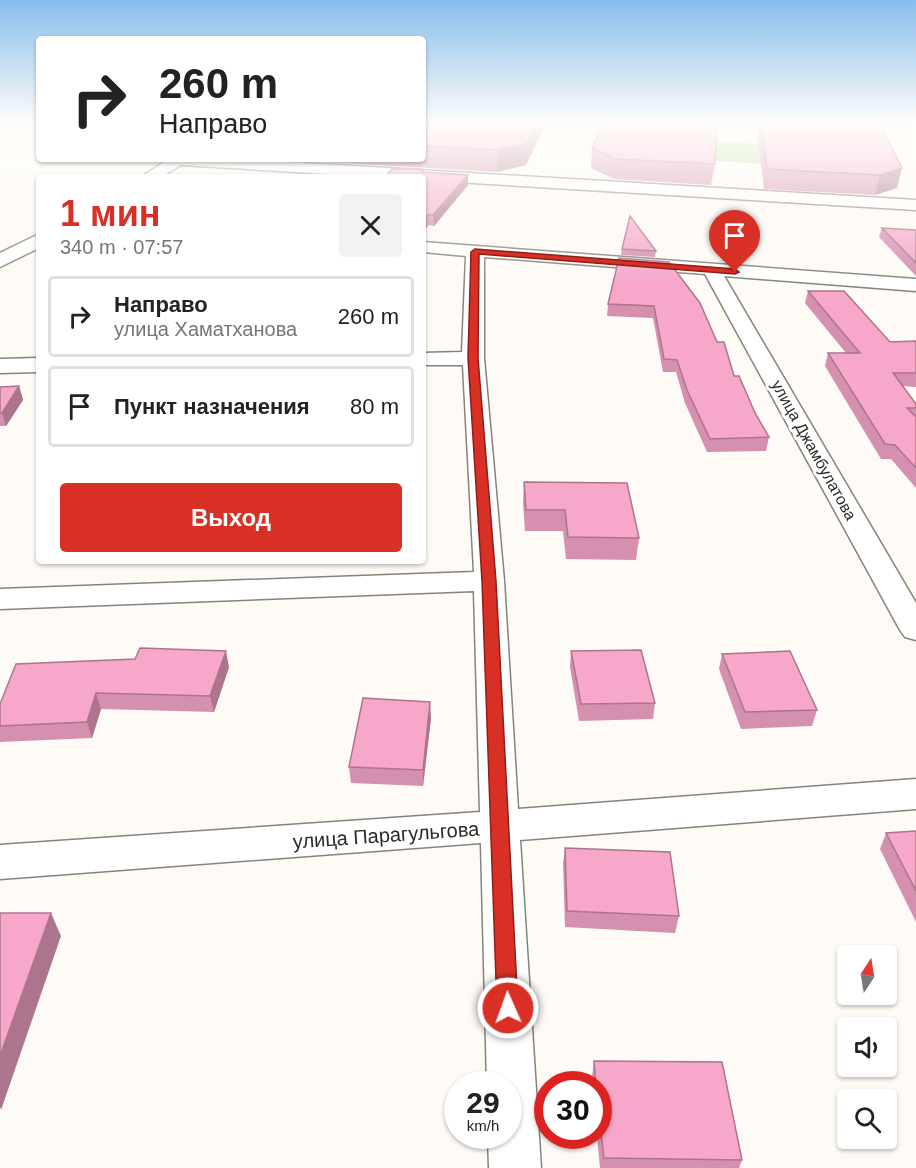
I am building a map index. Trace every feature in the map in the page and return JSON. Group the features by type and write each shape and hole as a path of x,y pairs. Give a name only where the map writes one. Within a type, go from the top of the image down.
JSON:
{"street":[{"path":"466,178 916,205"},
{"path":"0,261 36,242"},
{"path":"426,247 916,285"},
{"path":"475,252 473,358 489,581 515,1168"},
{"name":"улица Джамбулатова","path":"712,270 916,630"},
{"path":"426,359 473,358"},
{"path":"0,366 36,365"},
{"path":"0,599 489,581"},
{"name":"улица Парагульгова","path":"0,862 161,852 916,794"}],"building":[{"path":"426,178 466,178 433,215 426,217"},
{"path":"630,216 656,251 622,249"},
{"path":"882,228 916,230 916,263"},
{"path":"619,258 669,262 700,303 717,342 724,342 734,376 739,376 755,413 769,437 710,439 687,390 677,360 664,359 654,306 608,304"},
{"path":"808,291 844,291 890,342 916,341 916,373 893,373 916,404 916,408 907,408 916,417 916,468 895,445 885,444 828,353 860,353"},
{"path":"19,386 2,413 0,413 0,387"},
{"path":"524,482 627,483 639,538 568,537 565,510 526,510"},
{"path":"140,648 226,651 210,696 96,693 87,722 0,726 0,704 16,664 135,659"},
{"path":"641,650 655,703 581,704 571,651"},
{"path":"790,651 817,710 745,712 722,654"},
{"path":"363,698 430,702 423,770 349,767"},
{"path":"916,831 916,891 886,833"},
{"path":"565,848 670,852 679,916 567,911"},
{"path":"0,913 51,913 0,1056"},
{"path":"594,1061 722,1062 742,1160 604,1158 603,1149 612,1149 612,1071 595,1071"}],"route":[{"path":"508,1008 489,581 473,358 475,252 735,272"}]}
